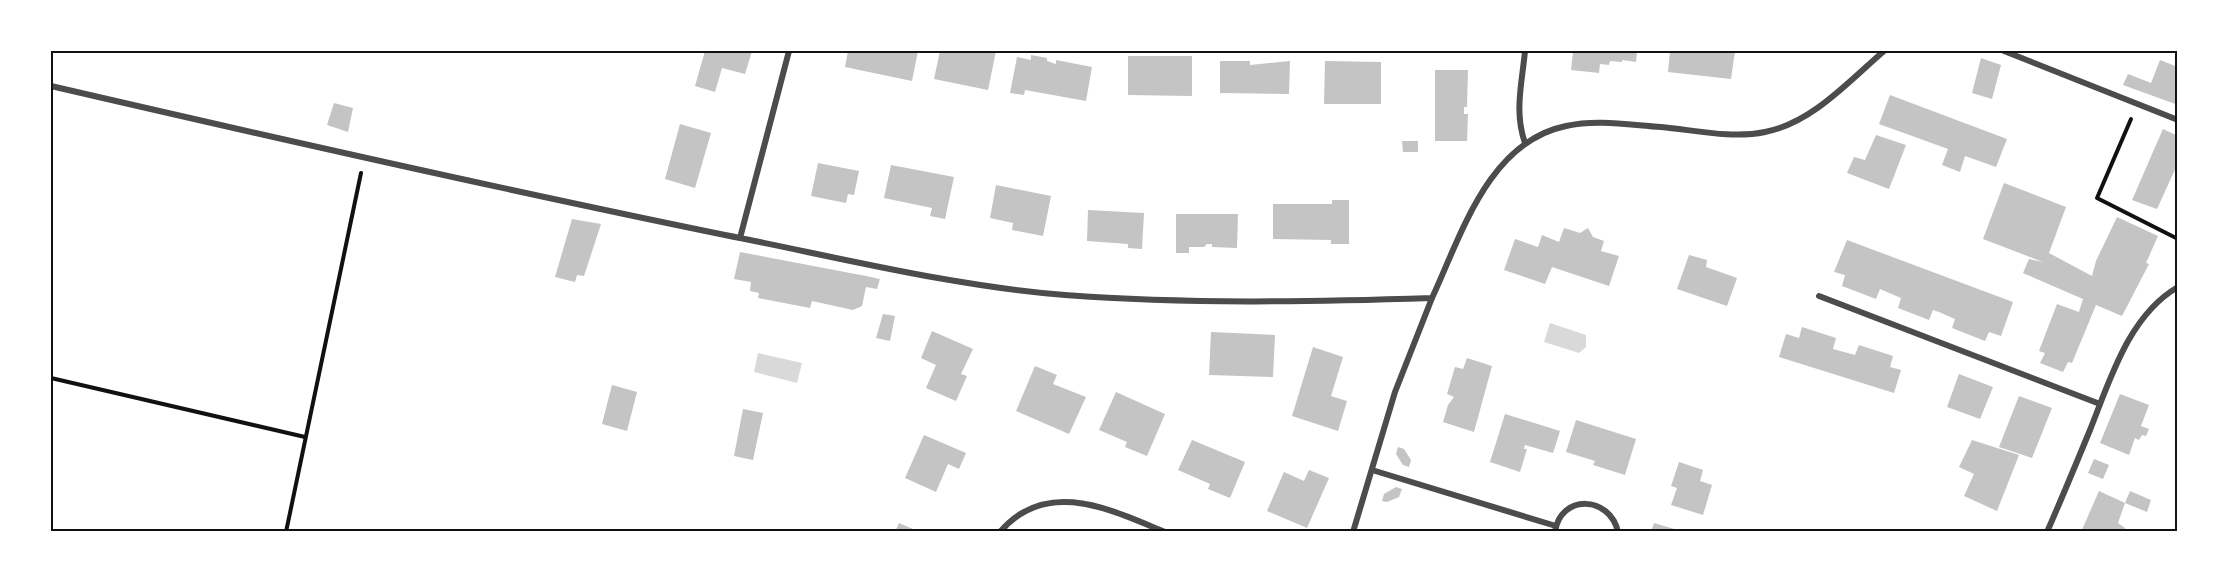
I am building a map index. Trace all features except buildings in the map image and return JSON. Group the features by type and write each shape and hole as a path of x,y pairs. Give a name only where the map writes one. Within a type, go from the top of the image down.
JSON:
{"street":[{"path":"740,237 789,51"},
{"path":"1525,51 1518,112 1519,125 1526,143"},
{"path":"1353,532 1395,392 1432,298 1483,193 1498,169 1526,143 1564,126 1602,122 1740,134 1766,132 1790,123 1816,109 1884,51"},
{"path":"2004,51 2139,102 2178,120"},
{"path":"51,86 364,158 949,279 1063,295 1210,302 1432,298"},
{"path":"2048,532 2120,356 2142,321 2170,292 2178,287"},
{"path":"1819,296 2100,404"},
{"path":"1372,470 1556,529 1569,508 1590,504 1610,513 1618,532"},
{"path":"1000,532 1031,508 1066,501 1099,505 1165,532"}],"path":[{"path":"2139,102 2097,198 2178,239"},
{"path":"286,532 364,158"},
{"path":"51,378 305,437"}],"shaded area":[{"path":"1550,323 1586,335 1586,347 1579,353 1544,342"},
{"path":"758,353 802,363 797,383 754,372"}]}
